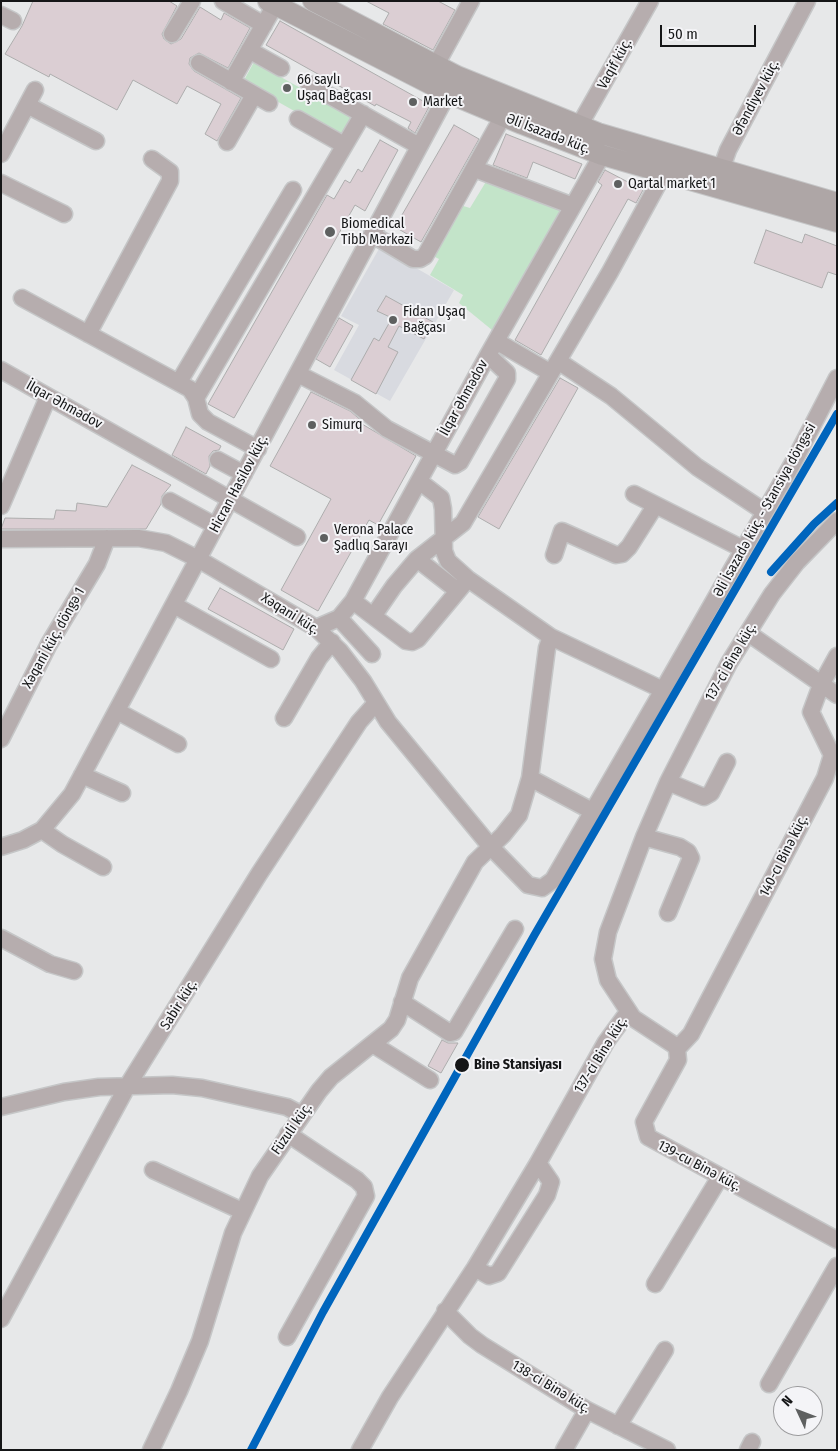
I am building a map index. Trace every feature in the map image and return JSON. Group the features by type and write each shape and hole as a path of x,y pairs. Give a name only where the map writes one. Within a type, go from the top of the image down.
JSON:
{"main road":[{"name":"Əli İsazadə küç.","path":"313,1 436,65 453,84 503,116 602,154 837,222"},
{"name":"Əli İsazadə küç.","path":"273,2 453,84 611,138 837,203"}],"street":[{"path":"172,34 192,1"},
{"path":"223,1 264,25"},
{"path":"436,65 471,1"},
{"name":"Vaqif küç.","path":"579,126 650,1"},
{"name":"Əfəndiyev küç.","path":"721,170 728,150 807,1"},
{"path":"230,82 264,25 273,2"},
{"path":"249,50 281,68"},
{"path":"199,63 269,103"},
{"path":"309,84 420,146"},
{"name":"Hicran Hasilov küç.","path":"1,847 23,840 42,830 62,808 82,775 453,84"},
{"path":"1,154 35,90"},
{"path":"227,142 254,95"},
{"path":"27,105 96,141"},
{"path":"196,398 363,114"},
{"path":"373,235 413,259 420,259 425,256 476,169 503,116"},
{"path":"298,119 344,145"},
{"name":"İlqar Əhmədov","path":"316,628 339,618 353,601 370,573 433,454 602,154"},
{"path":"88,334 170,181 170,172 152,159"},
{"path":"476,169 573,206"},
{"path":"374,616 394,586 417,559 463,523 555,367 664,173"},
{"path":"1,183 64,214"},
{"path":"179,382 293,190"},
{"path":"22,298 190,389 196,398 200,414 208,422 258,449"},
{"path":"492,348 555,367 611,396 697,467 766,512"},
{"path":"298,374 355,403 387,429 451,465 460,462 503,387 506,374 492,348"},
{"name":"İlqar Əhmədov","path":"1,370 297,537"},
{"name":"Əli İsazadə küç. - Stansiya döngəsi","path":"490,846 528,885 542,888 553,880 766,512 837,378"},
{"path":"1,506 48,396"},
{"path":"218,460 244,474"},
{"path":"419,481 441,498 444,551 463,585"},
{"path":"634,494 743,549"},
{"path":"170,501 216,526"},
{"path":"554,554 562,531 616,554 622,554 629,547 655,506"},
{"name":"137-ci Binə küç.","path":"360,1450 538,1163 606,1042 628,1012 608,980 603,959 608,932 644,838 668,782 703,711 748,633 772,594 797,562 834,527"},
{"name":"Xəqani küç. döngə 1","path":"1,739 49,644 96,564 107,538"},
{"name":"Xəqani küç.","path":"1,539 138,538 166,543 198,559 316,628 332,642 363,681 388,722 490,846"},
{"path":"417,559 551,637 663,690"},
{"path":"370,573 394,586"},
{"path":"353,601 406,641 412,642 418,639 463,585"},
{"path":"174,605 270,659"},
{"path":"339,618 372,654"},
{"path":"748,633 837,695"},
{"name":"Füzuli küç.","path":"151,1450 200,1341 233,1233 260,1176 288,1134 331,1078 374,1045 391,1029 397,1020 410,978 475,862 490,846 504,836 520,815 530,778 547,648 551,637"},
{"path":"284,718 319,658 332,642"},
{"name":"140-cı Binə küç.","path":"677,1049 685,1044 691,1034 825,778 832,755 811,712 821,685 837,656"},
{"name":"Sabir küç.","path":"1,1319 128,1085 259,874 360,722 376,703"},
{"path":"117,710 178,744"},
{"path":"668,782 704,796 711,793 727,762"},
{"path":"82,775 122,793"},
{"path":"530,778 592,811"},
{"path":"42,830 62,844 103,867"},
{"path":"644,838 680,847 688,852 691,858 668,913"},
{"path":"402,1002 450,1033 454,1032 515,930"},
{"path":"1,938 50,964 74,971"},
{"path":"628,1012 642,1025 674,1044 677,1049"},
{"path":"374,1045 430,1080"},
{"name":"139-cu Binə küç.","path":"677,1049 678,1060 646,1114 644,1130 648,1137 720,1178 837,1240"},
{"path":"1,1107 64,1092 128,1085 172,1085 202,1088 288,1107 302,1115"},
{"path":"287,1337 366,1196 364,1187 358,1180 288,1134"},
{"path":"474,1268 489,1276 498,1273 547,1195 551,1182 538,1163"},
{"path":"153,1170 242,1211"},
{"path":"655,1284 720,1178"},
{"path":"769,1384 837,1266"},
{"name":"138-ci Binə küç.","path":"445,1311 470,1336 587,1410 667,1450"},
{"path":"618,1426 664,1350"},
{"path":"564,1450 587,1410"}],"shaded area":[{"name":"Fidan Uşaq Bağçası","path":"380,247 454,290 390,401 334,370 359,325 341,316"}],"green space":[{"path":"254,62 354,118 342,138 243,82"},
{"path":"487,180 562,211 492,330 459,303 463,295 430,275 439,259 433,256 460,205 470,208"}],"building":[{"path":"33,1 169,1 177,6 162,34 164,39 171,44 181,39 200,7 221,20 224,13 250,28 228,68 199,53 190,58 189,64 194,71 241,98 217,141 205,134 221,104 187,86 177,104 133,80 117,110 50,74 49,77 5,54 22,26"},
{"path":"366,1 438,1 455,10 433,50 383,24 389,13"},
{"path":"280,21 430,105 415,133 408,128 411,122 376,104 375,106 266,45"},
{"path":"454,125 479,139 421,242 395,227"},
{"path":"506,134 582,164 575,179 533,162 527,178 493,165"},
{"path":"380,140 398,150 365,211 355,205 234,418 208,404 327,195 334,199 345,180 350,183 358,169 362,172"},
{"path":"605,170 643,190 636,203 628,199 541,355 515,340 602,185 598,182"},
{"path":"766,230 802,243 805,234 837,246 837,275 828,272 822,288 754,263"},
{"path":"386,296 433,322 424,339 399,326 388,347 398,352 376,394 351,380 374,338 379,341 392,318 377,311"},
{"path":"339,318 353,326 330,367 316,359"},
{"path":"560,378 578,388 499,529 478,517"},
{"path":"311,392 350,411 363,422 362,424 416,456 378,525 369,520 318,611 281,590 331,499 270,466"},
{"path":"186,427 221,446 219,450 213,451 209,456 210,466 206,474 172,455"},
{"path":"132,465 171,485 162,496 161,504 146,529 1,529 5,518 54,519 56,510 76,511 77,503 107,507"},
{"path":"220,588 294,629 283,650 208,609"},
{"path":"442,1040 448,1043 458,1043 441,1073 428,1066"}],"transit line":[{"path":"251,1450 323,1312 535,934 837,414"},
{"path":"771,572 814,524 837,503"}],"place":[{"name":"66 saylı Uşaq Bağçası","path":"287,88"},
{"name":"Market","path":"413,102"},
{"name":"Qartal market 1","path":"618,184"},
{"name":"Biomedical Tibb Mərkəzi","path":"330,232"},
{"name":"Fidan Uşaq Bağçası","path":"393,320"},
{"name":"Simurq","path":"312,425"},
{"name":"Verona Palace Şadlıq Sarayı","path":"324,538"},
{"name":"Binǝ Stansiyası","path":"462,1065"}]}
